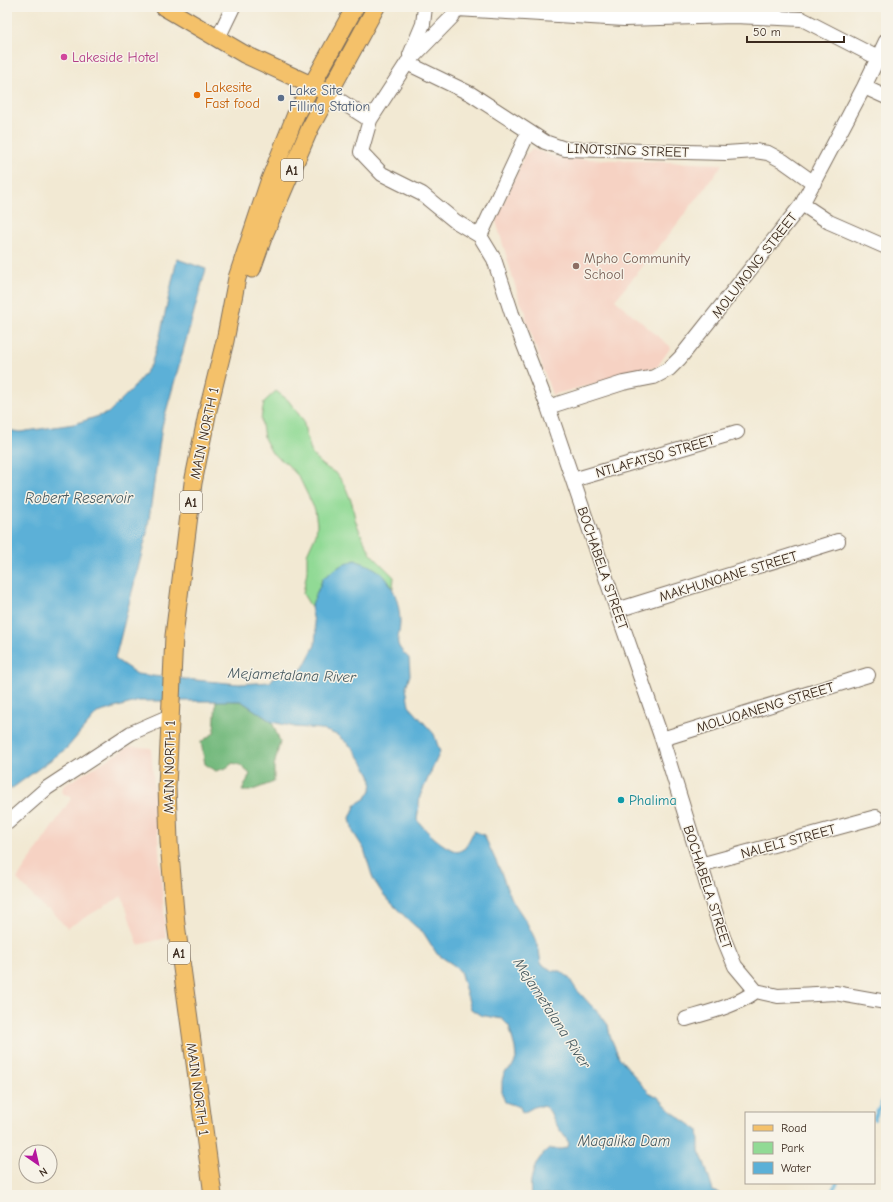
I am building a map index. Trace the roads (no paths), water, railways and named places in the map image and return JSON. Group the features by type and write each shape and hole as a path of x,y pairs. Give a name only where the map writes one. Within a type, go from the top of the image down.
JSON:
{"main road":[{"path":"164,7 244,54 328,93"},
{"name":"MAIN NORTH 1","path":"213,1195 176,924 169,842 167,787 174,636 194,484 208,410 225,341 238,278 269,182 296,114 355,7"},
{"name":"MAIN NORTH 1","path":"225,341 264,235 310,128 376,7"}],"street":[{"path":"218,38 233,7"},
{"path":"407,63 423,24 425,7"},
{"path":"328,93 370,120 407,63 456,8 624,19 734,16 802,19 878,58"},
{"name":"MOLUMONG STREET","path":"548,407 623,383 654,377 669,370 685,353 802,204 864,87 886,41"},
{"name":"LINOTSING STREET","path":"407,63 471,94 506,116 528,133 565,150 726,153 756,151 768,153 783,161 814,183"},
{"path":"864,87 886,97"},
{"name":"BOCHABELA STREET","path":"370,120 361,152 382,174 422,194 455,221 480,236 494,259 512,314 574,480 616,610 662,739 723,937 735,966 756,991"},
{"path":"480,236 528,133"},
{"path":"802,204 829,222 886,247"},
{"name":"NTLAFATSO STREET","path":"574,480 737,432"},
{"name":"MAKHUNOANE STREET","path":"616,610 838,541"},
{"name":"MOLUOANENG STREET","path":"662,739 868,675"},
{"path":"7,823 47,788 131,733 170,712"},
{"name":"NALELI STREET","path":"700,865 876,817"},
{"path":"686,1019 713,1012 745,999 756,991 778,996 835,993 886,1002"}],"water":[{"path":"177,259 206,269 162,426 147,533 115,659 137,674 152,676 239,684 270,682 274,677 279,675 288,676 303,668 315,645 316,632 311,607 323,578 340,566 355,560 379,571 394,591 400,615 398,645 409,658 410,675 406,687 409,706 434,734 440,752 420,796 417,820 446,847 458,852 465,848 474,831 484,835 501,872 510,897 526,921 534,937 539,950 541,964 553,971 561,971 569,978 576,989 608,1025 610,1036 619,1057 641,1084 650,1093 658,1097 672,1112 698,1130 699,1151 713,1191 719,1193 719,1195 531,1195 532,1176 535,1166 540,1158 549,1149 562,1149 568,1147 569,1143 554,1121 549,1110 544,1106 533,1107 522,1112 520,1107 505,1102 502,1094 502,1081 504,1073 512,1067 516,1059 515,1048 509,1026 502,1019 480,1015 471,1009 460,971 437,954 423,932 395,907 383,894 373,879 364,849 353,832 350,818 356,804 366,798 371,790 372,780 353,748 337,735 321,729 295,727 272,722 241,701 139,701 97,713 67,748 11,789 7,788 7,430 20,432 74,424 108,413 135,386 151,365 160,336"}],"waterway":[{"path":"875,1117 886,1095"},
{"path":"829,1195 836,1184"}],"place":[{"name":"Lakeside Hotel","path":"64,57"},
{"name":"Lakesite Fast food","path":"197,95"},
{"name":"Lake Site Filling Station","path":"281,98"},
{"name":"Mpho Community School","path":"576,266"},
{"name":"Phalima","path":"621,800"}],"water label":[{"name":"Robert Reservoir","path":"79,498"},
{"name":"Mejametalana River","path":"292,675"},
{"name":"Mejametalana River","path":"552,1013"},
{"name":"Maqalika Dam","path":"624,1141"}]}
